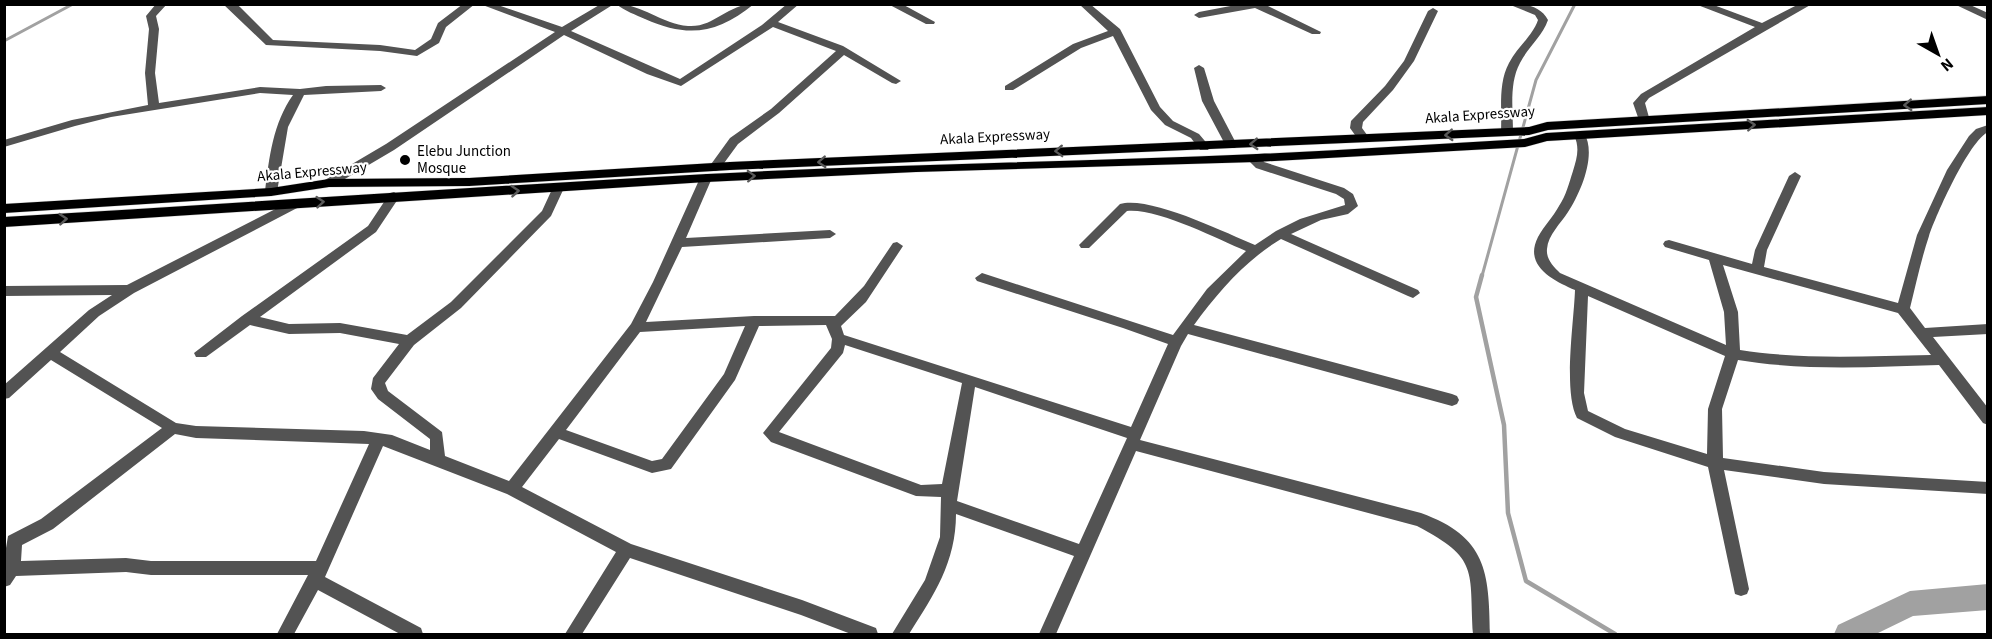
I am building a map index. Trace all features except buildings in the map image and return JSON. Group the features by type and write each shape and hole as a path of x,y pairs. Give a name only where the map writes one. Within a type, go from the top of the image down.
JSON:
{"main road":[{"name":"Akala Expressway","path":"1546,131 1580,135 1988,100"},
{"path":"1930,104 1940,114"},
{"name":"Akala Expressway","path":"1138,155 1231,145 1364,139 1504,138 1525,143 1546,131 1644,121 1723,122 1988,111"},
{"name":"Akala Expressway","path":"4,222 295,204 467,188 711,172 1138,155 1256,158 1504,138"},
{"name":"Akala Expressway","path":"4,209 271,192 329,183 467,188 558,188 711,172"}],"street":[{"path":"154,107 150,73 154,29 151,16 162,4"},
{"path":"236,6 270,44 380,48 417,53 435,41 442,25 470,4"},
{"path":"486,4 515,17 563,31 608,50 619,58 681,83 772,23 794,4"},
{"path":"329,183 390,147 563,31 609,4"},
{"path":"621,4 651,18 693,29 705,27 749,4"},
{"path":"893,4 930,22"},
{"path":"1084,4 1120,36 1155,108 1169,123 1195,136 1204,147"},
{"path":"1504,138 1509,78 1514,63 1543,20 1539,13 1513,4"},
{"path":"1700,4 1763,27"},
{"path":"1644,121 1639,103 1645,96 1807,4"},
{"path":"1959,4 1988,17"},
{"path":"1199,15 1255,5 1316,32"},
{"path":"1364,139 1356,128 1357,121 1389,88 1409,62 1434,11"},
{"path":"772,23 842,51 896,81"},
{"path":"1009,88 1077,46 1116,31"},
{"path":"512,489 636,327 711,172 735,141 774,111 842,51"},
{"path":"1199,68 1208,101 1231,145"},
{"path":"4,144 72,123 260,90 300,92 381,88"},
{"path":"271,192 276,146 300,92"},
{"path":"1903,309 1923,235 1945,192 1953,170 1973,138 1980,131 1988,128"},
{"path":"1580,135 1584,151 1578,174 1566,206 1545,233 1541,250 1543,262 1555,276 1733,354 1776,361 1816,363 1940,360"},
{"path":"1048,634 1181,335 1195,312 1221,282 1280,234 1319,216 1347,210 1352,206 1352,201 1330,186 1260,165 1256,162 1256,158"},
{"path":"1757,270 1761,250 1796,176"},
{"path":"438,458 437,436 378,388 378,382 409,340 456,305 547,213 558,188"},
{"path":"201,353 372,229 394,195"},
{"path":"4,394 94,313 129,290 295,204"},
{"path":"1085,245 1124,207 1132,204 1178,219 1257,251"},
{"path":"678,243 830,234"},
{"path":"1280,234 1413,293"},
{"path":"1669,244 1903,309 1940,360 1988,418"},
{"path":"832,324 850,313 867,295 897,246"},
{"path":"1715,258 1731,312 1733,354 1715,410 1715,464 1741,589"},
{"path":"982,278 1128,324 1452,400"},
{"path":"1582,289 1577,393 1582,414 1620,433 1715,464 1824,478 1988,488"},
{"path":"4,291 129,290"},
{"path":"247,319 289,329 340,328 409,340"},
{"path":"636,327 828,320 839,339 838,349 770,433 786,442 921,491 949,498 1084,553"},
{"path":"556,432 652,466 666,465 730,376 754,321"},
{"path":"1920,333 1988,329"},
{"path":"839,339 852,341 969,381 1134,440 1410,517 1438,529 1455,539 1471,556 1477,575 1482,634"},
{"path":"49,352 172,428 196,432 392,441 512,489 626,550 802,608 870,634"},
{"path":"900,634 932,583 948,537 949,498 969,381"},
{"path":"172,428 47,524 9,537 8,574 126,565 151,568 318,574 415,634"},
{"path":"285,634 318,574 379,439"},
{"path":"573,634 626,550"}],"waterway":[{"path":"4,41 73,4"},
{"path":"1482,276 1536,80 1575,4"},
{"path":"1482,275 1476,297 1504,425 1508,513 1526,581 1615,634"},
{"path":"1848,634 1910,604 1988,597"}],"place":[{"name":"Elebu Junction Mosque","path":"405,160"}]}
